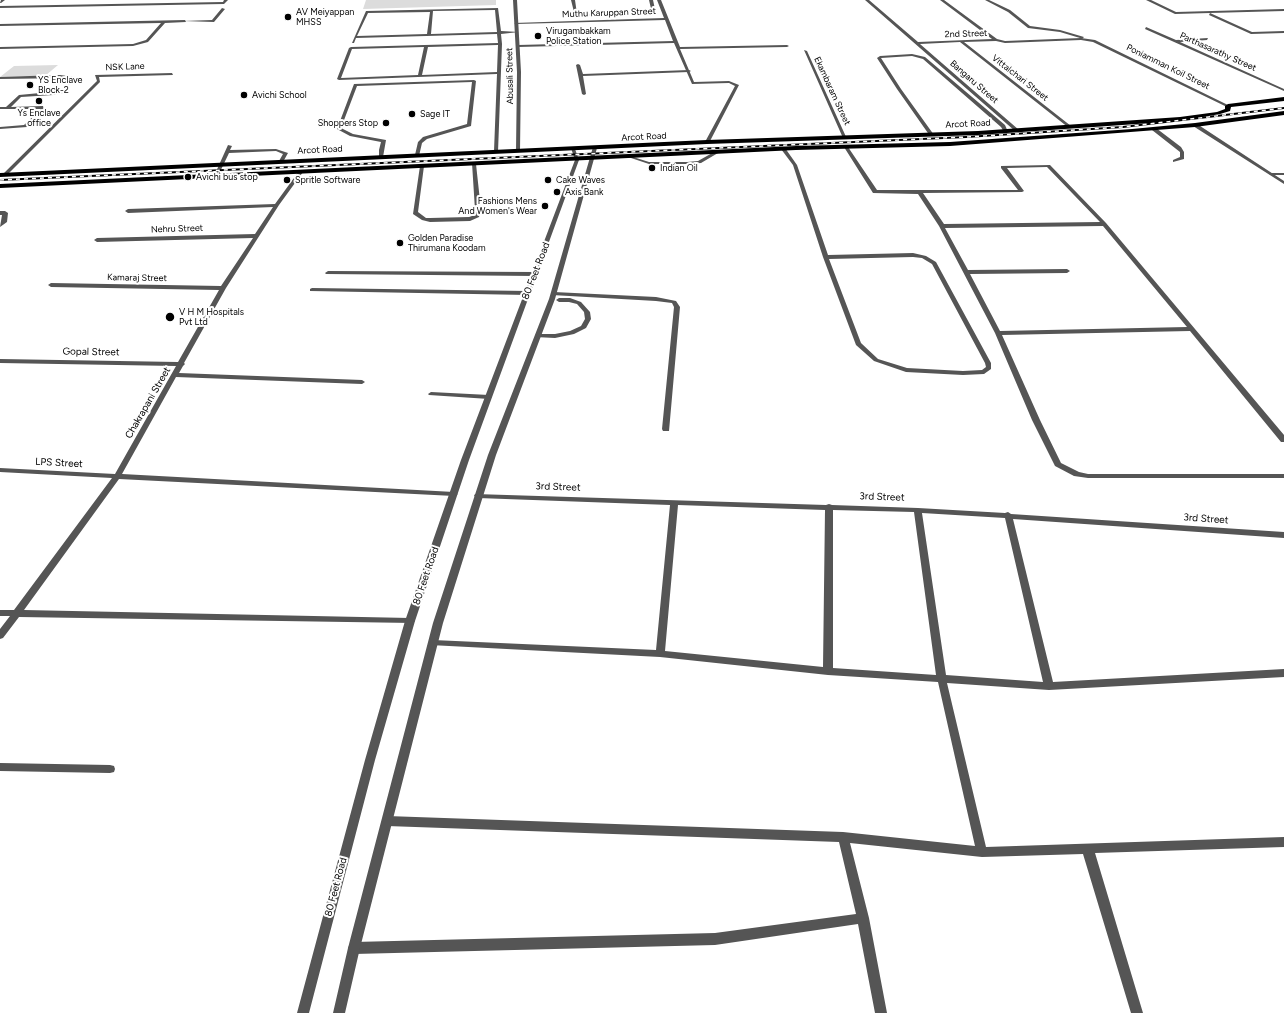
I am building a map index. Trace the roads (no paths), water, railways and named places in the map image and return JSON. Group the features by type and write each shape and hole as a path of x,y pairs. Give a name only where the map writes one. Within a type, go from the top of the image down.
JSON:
{"main road":[{"name":"Arcot Road","path":"2,175 164,168 221,163 1006,131 1196,117 1228,110 1228,106 1284,98"},
{"name":"Arcot Road","path":"0,186 301,172 474,167 591,159 784,149 950,144 1154,129 1284,113"}],"street":[{"path":"0,7 224,3 226,0"},
{"name":"Abusali Street","path":"515,0 518,46 518,151"},
{"path":"573,0 576,15 653,15 652,0"},
{"path":"659,0 666,18"},
{"name":"Bangaru Street","path":"867,0 1017,130"},
{"name":"2nd Street","path":"942,0 996,40"},
{"path":"987,0 1009,11 1029,27 1060,31 1082,37 1081,39"},
{"path":"1148,0 1176,13 1284,11"},
{"path":"0,25 213,21 223,8"},
{"path":"496,151 499,73 500,44 496,9 367,12 355,37 339,78 499,73"},
{"path":"429,35 432,10"},
{"path":"1284,11 1210,14 1251,33 1284,32"},
{"path":"607,15 609,21"},
{"name":"Muthu Karuppan Street","path":"516,23 666,18 693,83 729,82 737,85 707,142"},
{"path":"0,48 140,44 147,41 164,22"},
{"name":"Parthasarathy Street","path":"1146,28 1284,90"},
{"path":"355,37 517,32"},
{"path":"996,40 1009,42 1081,39"},
{"name":"Poniamman Koil Street","path":"1081,39 1100,42 1228,106"},
{"path":"1175,41 1207,39"},
{"name":"2nd Street","path":"919,44 996,40"},
{"path":"518,46 676,42"},
{"name":"Vittalchari Street","path":"961,42 1069,126"},
{"path":"351,48 500,44"},
{"path":"420,76 426,46"},
{"path":"678,48 787,46"},
{"name":"Ekambaram Street","path":"805,51 845,138"},
{"path":"932,135 899,89 879,58 880,57 912,55 924,58 1003,126 1006,131"},
{"path":"578,65 584,94"},
{"path":"581,75 689,71"},
{"name":"NSK Lane","path":"2,175 98,82 96,76 172,74"},
{"path":"0,78 73,77 62,92 20,96 7,108"},
{"path":"381,156 380,150 384,142 352,135 340,129 355,85 474,80 469,124 425,138 420,142 417,155"},
{"path":"0,108 42,107 43,109 25,126 0,128"},
{"path":"1195,125 1284,183"},
{"path":"1154,129 1182,152 1182,158 1175,161"},
{"path":"216,176 230,146"},
{"path":"846,147 875,192 1022,191 1003,167 1048,166 1104,224 1284,440"},
{"name":"80 Feet Road","path":"339,1013 354,948 433,643 478,496 537,336 553,297 595,148"},
{"path":"573,149 576,160"},
{"path":"784,149 795,166 826,257 858,344 876,360 906,370 970,373 984,372 989,368 988,363 934,263 924,257 913,255 826,257"},
{"path":"227,152 276,150 286,153 281,161"},
{"path":"630,157 649,163 687,163 699,162 716,153"},
{"name":"80 Feet Road","path":"303,1013 370,760 410,620 489,397 576,160"},
{"path":"422,169 415,213 424,219 430,220 470,219 478,216 474,167"},
{"name":"Chakrapani Street","path":"0,636 14,614 118,475 182,364 223,288 256,236 301,172"},
{"path":"1271,174 1284,174"},
{"path":"920,192 942,226 998,333 1036,420 1058,464 1067,469 1088,476 1284,476"},
{"path":"128,212 277,205"},
{"path":"0,213 5,213 4,222 0,226"},
{"path":"942,226 1104,224"},
{"name":"Nehru Street","path":"97,240 256,236"},
{"path":"966,272 1067,271"},
{"path":"328,273 535,274"},
{"name":"Kamaraj Street","path":"51,285 223,288"},
{"path":"312,290 528,293"},
{"path":"537,336 555,336 572,332 584,327 588,319 587,312 579,303 553,297"},
{"path":"553,297 656,299 674,302 677,307 666,430"},
{"path":"998,333 1190,329"},
{"name":"Gopal Street","path":"0,361 182,364"},
{"path":"175,375 362,382"},
{"path":"431,394 489,397"},
{"name":"LPS Street","path":"0,470 118,475 454,494"},
{"name":"3rd Street","path":"478,496 918,510 1284,535"},
{"path":"660,654 674,502"},
{"path":"828,671 830,506"},
{"path":"918,510 942,680 982,852"},
{"path":"1008,515 1049,686"},
{"path":"0,613 410,620"},
{"path":"433,643 660,654 828,671 942,680 1049,686 1284,673"},
{"path":"0,767 110,769"},
{"path":"387,822 843,837 982,852 1088,850 1284,842"},
{"path":"843,837 863,918 881,1013"},
{"path":"1088,850 1137,1013"},
{"path":"354,948 715,939 863,918"}],"railway":[{"path":"0,180 966,137 1123,127 1284,108"}],"place":[{"name":"AV Meiyappan MHSS","path":"288,17"},
{"name":"Virugambakkam Police Station","path":"538,36"},
{"name":"YS Enclave Block-2","path":"30,85"},
{"name":"Avichi School","path":"244,95"},
{"name":"Ys Enclave office","path":"39,101"},
{"name":"Sage IT","path":"412,114"},
{"name":"Shoppers Stop","path":"386,123"},
{"name":"Indian Oil","path":"652,168"},
{"name":"Avichi bus stop","path":"188,177"},
{"name":"Spritle Software","path":"287,180"},
{"name":"Cake Waves","path":"548,180"},
{"name":"Axis Bank","path":"557,192"},
{"name":"Fashions Mens And Women's Wear","path":"545,206"},
{"name":"Golden Paradise Thirumana Koodam","path":"400,243"},
{"name":"V H M Hospitals Pvt Ltd","path":"170,317"}]}
